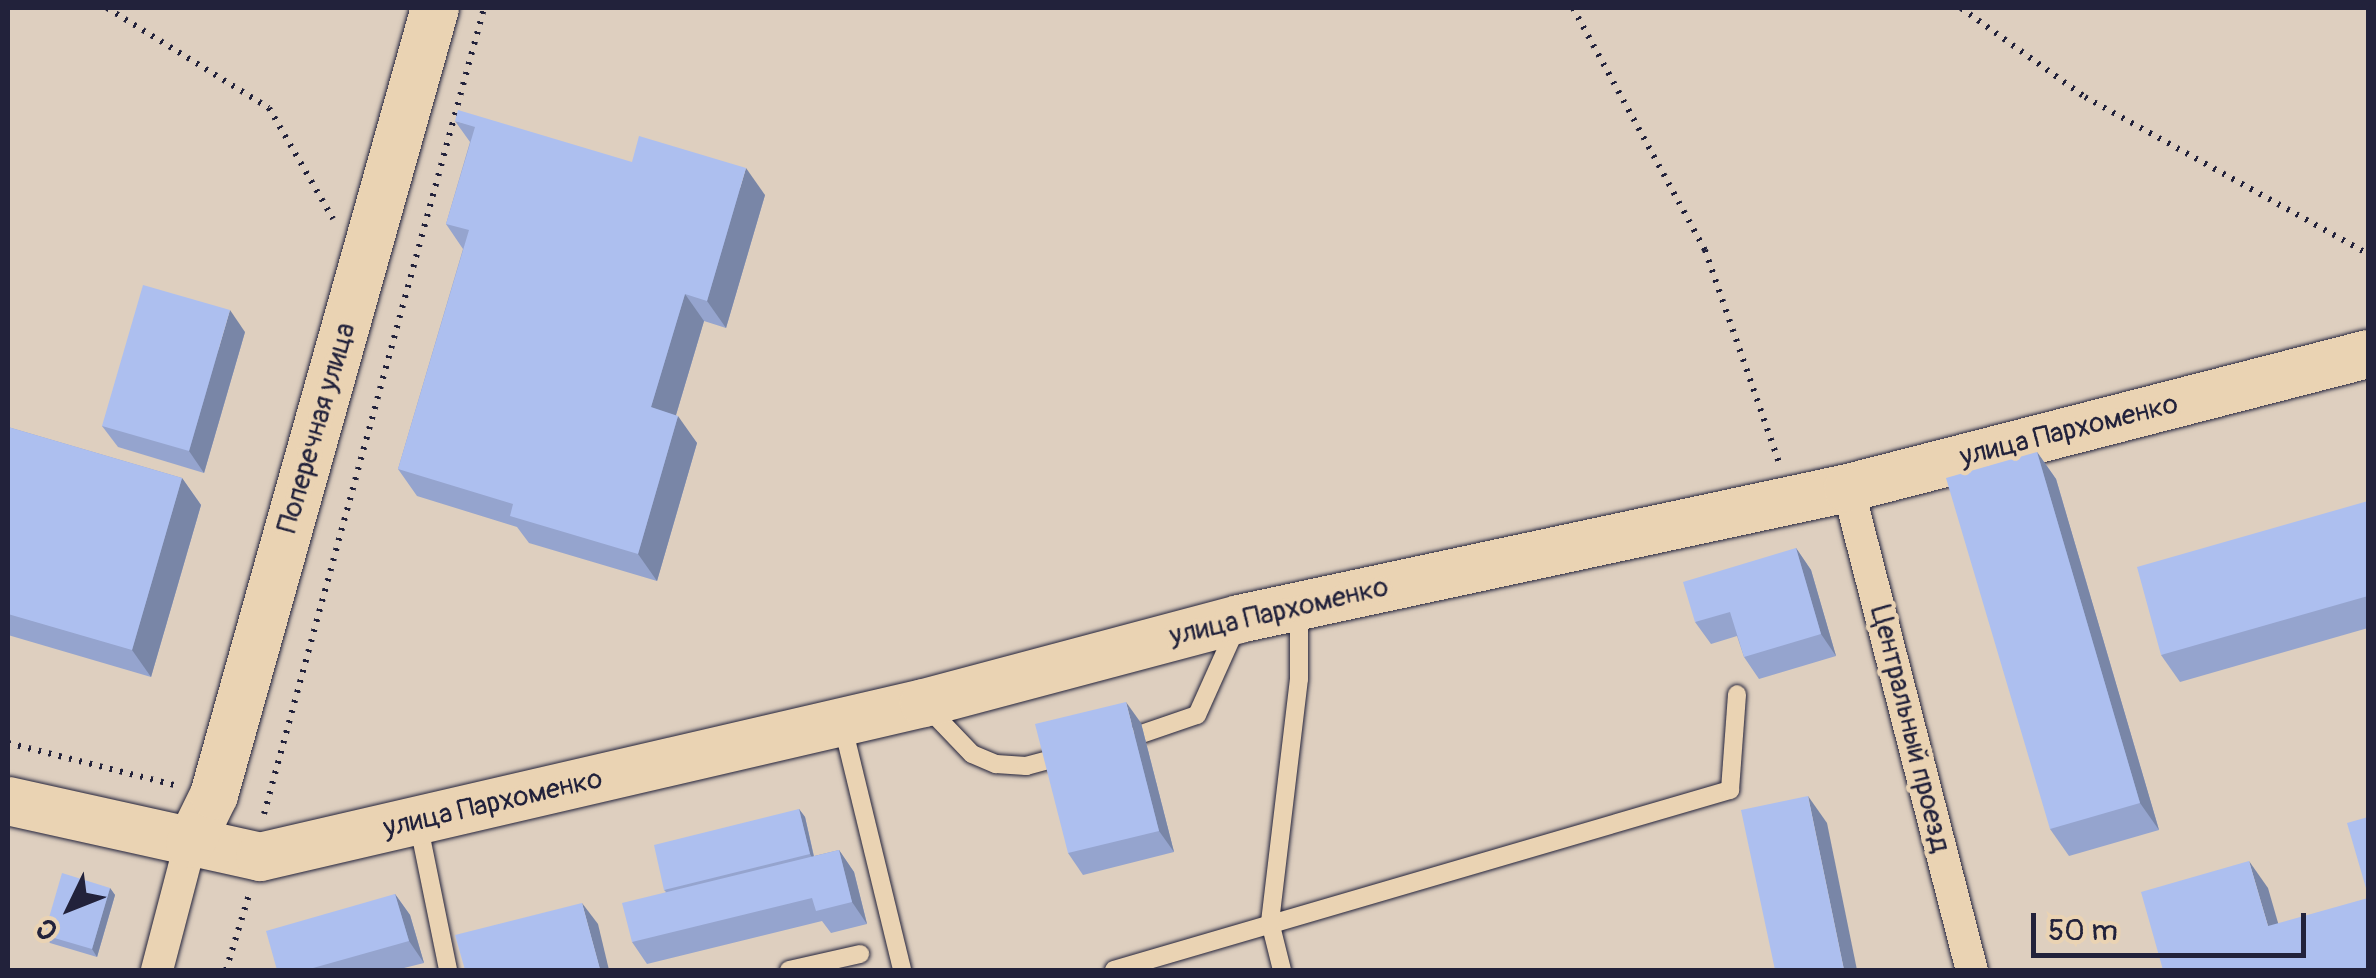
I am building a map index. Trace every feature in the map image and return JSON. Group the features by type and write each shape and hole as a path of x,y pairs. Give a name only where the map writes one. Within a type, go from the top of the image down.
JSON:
{"street":[{"name":"Поперечная улица","path":"190,844 214,795 435,8"},
{"name":"улица Пархоменко","path":"8,800 260,857 842,722 1239,619 1848,488 2368,354"},
{"name":"Центральный проезд","path":"1848,488 1972,970"},
{"path":"157,970 190,844"}],"lane":[{"path":"1282,970 1270,922 1299,679 1299,606"},
{"path":"1103,746 1197,715 1239,619"},
{"path":"1114,970 1730,790 1737,694"},
{"path":"924,702 972,754 996,764 1026,766 1084,751"},
{"path":"842,722 902,970"},
{"path":"418,821 448,970"},
{"path":"790,970 860,954"}],"path":[{"path":"107,8 269,108 362,269"},
{"path":"226,970 260,857 266,790 484,8"},
{"path":"1573,8 1705,250 1792,501"},
{"path":"1961,8 2084,97 2368,254"},
{"path":"8,743 214,795"}],"building":[{"path":"458,110 632,162 639,136 746,168 707,301 685,294 651,407 678,416 638,554 510,516 513,504 398,469 469,230 446,224 475,127 455,121"},
{"path":"143,285 230,310 189,451 102,426"},
{"path":"8,427 182,478 132,650 8,614"},
{"path":"2037,452 2140,803 2050,829 1946,478"},
{"path":"2368,501 2368,596 2161,655 2137,567"},
{"path":"1796,548 1821,634 1744,657 1730,612 1695,622 1683,582"},
{"path":"1126,702 1159,831 1068,853 1035,724"},
{"path":"1808,796 1844,970 1775,970 1741,810"},
{"path":"799,809 810,854 664,890 654,845"},
{"path":"2368,817 2368,895 2347,823"},
{"path":"839,850 852,902 816,911 812,898 632,942 622,903"},
{"path":"2249,861 2268,926 2368,898 2368,970 2163,970 2141,892"},
{"path":"62,873 110,888 92,949 44,935"},
{"path":"395,894 409,941 306,970 277,970 266,931"},
{"path":"582,903 600,969 465,970 455,935"}]}
